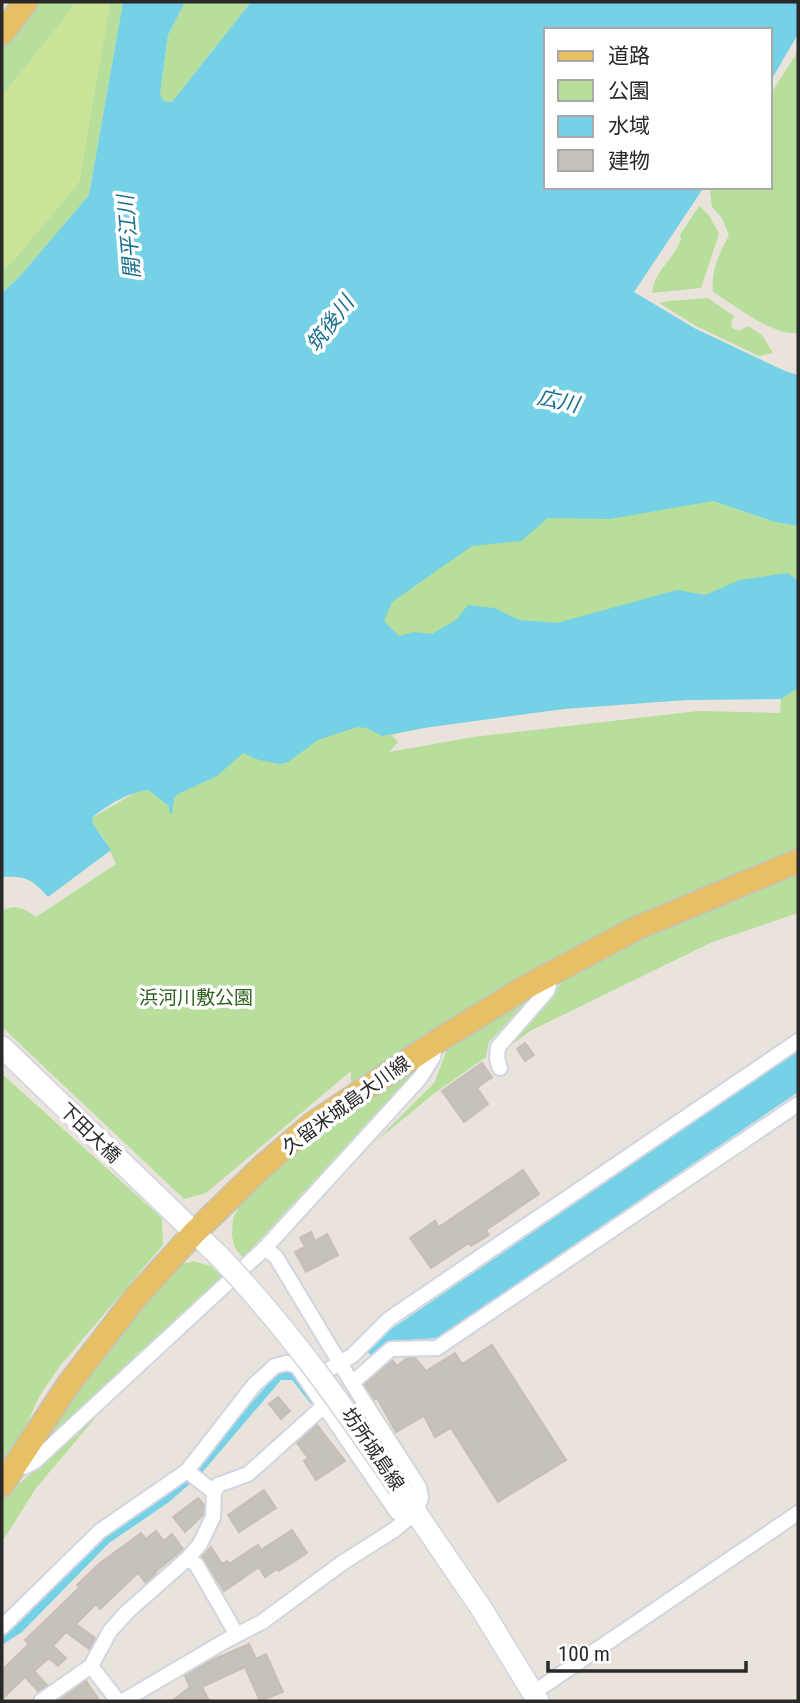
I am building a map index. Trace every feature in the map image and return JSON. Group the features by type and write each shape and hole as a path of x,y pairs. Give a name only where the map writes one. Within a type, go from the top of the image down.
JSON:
{"main road":[{"path":"5,26 26,2"},
{"name":"久留米城島大川線","path":"7,1476 94,1350 187,1226 312,1124 436,1042 553,972 637,928 798,861"},
{"name":"下田大橋","path":"2,1048 187,1226"},
{"name":"坊所城島線","path":"187,1226 259,1298 314,1366 399,1488 411,1516 496,1631 537,1699"}],"street":[{"path":"500,1068 496,1059 498,1047 547,991 553,972"},
{"path":"308,1382 353,1355 389,1319 798,1041"},
{"path":"7,1476 34,1462 265,1248 421,1078 433,1057 436,1042"},
{"path":"352,1383 391,1349 437,1348 798,1104"},
{"path":"123,1701 262,1622 411,1516 421,1498 419,1487 340,1364 276,1257 265,1248"},
{"path":"2,1627 100,1531 187,1471 254,1385 275,1366 287,1363 297,1366 396,1511 411,1516"},
{"path":"41,1701 91,1666 110,1631 200,1544 214,1517 214,1492 218,1485 248,1474 325,1405"},
{"path":"187,1471 214,1492"},
{"path":"537,1699 798,1513"},
{"path":"187,1559 196,1564 237,1635"},
{"path":"91,1666 117,1701"}],"green space":[{"path":"40,2 75,2 2,96 2,47"},
{"path":"75,2 110,2 79,182 2,270 2,96"},
{"path":"110,2 123,2 89,195 21,275 2,293 2,270 79,182"},
{"path":"185,2 251,2 172,102 164,101 160,94 168,35"},
{"path":"798,51 798,333 765,325 713,292 715,269 729,235 722,218 712,207 710,192 711,189 772,189 772,92"},
{"path":"699,206 709,215 719,234 701,288 652,293 657,277 678,247 680,235"},
{"path":"708,298 734,316 732,328 739,331 748,326 762,335 773,353 759,356 696,326 659,303"},
{"name":"浜河川敷公園","path":"507,499 713,501 775,522 798,526 798,853 351,1086 351,1071 206,1193 184,1199 2,1027 2,911 11,907 20,908 36,917 116,864 104,838 92,824 92,818 136,792 448,670 346,605","holes":["745,698 781,699 780,713 698,711 473,737 389,752 398,742 392,735 483,718 545,711"]},
{"path":"798,870 798,913 710,943 530,1031 502,1052 571,972 656,928"},
{"path":"522,997 524,1005 489,1042 486,1057 432,1095 374,1143 435,1082 449,1043"},
{"path":"420,1066 243,1258 235,1248 232,1236 233,1218 244,1199 298,1148"},
{"path":"2,1074 162,1218 163,1245 59,1367 39,1397 17,1446 2,1470"},
{"path":"194,1261 211,1266 223,1278 33,1452 100,1355 178,1265"},
{"path":"101,1411 36,1488 2,1542 2,1499 10,1486 20,1483"}],"water":[{"path":"123,2 185,2 168,35 160,94 164,101 172,102 251,2 798,2 798,34 772,79 772,28 544,28 544,189 703,189 634,292 696,329 798,375 798,526 775,522 713,501 610,519 548,518 521,541 472,546 392,602 384,621 399,636 415,632 432,634 456,620 468,605 494,608 520,620 557,623 677,590 705,595 740,580 787,573 798,580 798,688 781,699 686,700 564,709 382,736 367,728 357,727 318,740 288,762 280,764 259,760 243,753 217,776 178,794 174,798 172,814 169,806 148,790 126,796 98,813 92,818 93,824 111,850 48,897 28,880 2,877 2,293 21,275 89,195"},
{"path":"798,1051 798,1092 437,1338 394,1341 372,1357 367,1351 387,1332"},
{"path":"283,1371 292,1371 315,1402 311,1404 292,1380 281,1380 200,1475 169,1502 109,1543 22,1632 2,1645 2,1638 105,1535 195,1469 273,1378"}],"building":[{"path":"525,1043 534,1055 525,1061 517,1049"},
{"path":"482,1063 492,1077 477,1088 488,1104 464,1122 442,1091"},
{"path":"523,1170 539,1194 486,1230 489,1235 471,1246 469,1243 431,1268 410,1238 435,1221 439,1227"},
{"path":"311,1232 315,1241 327,1234 338,1255 306,1272 295,1252 305,1247 300,1238"},
{"path":"492,1345 566,1460 498,1502 451,1428 435,1437 424,1416 396,1432 377,1398 374,1400 365,1385 392,1360 397,1366 407,1358 415,1358 426,1371 455,1353 462,1364"},
{"path":"278,1397 290,1411 281,1419 269,1404"},
{"path":"317,1425 345,1461 316,1480 304,1461 308,1458 297,1443"},
{"path":"264,1490 276,1508 239,1532 228,1515"},
{"path":"198,1498 204,1505 203,1515 185,1532 173,1517"},
{"path":"292,1530 307,1553 265,1577 259,1567 224,1591 202,1557 211,1547 222,1564 227,1561 229,1564 258,1545 261,1550"},
{"path":"156,1531 164,1541 172,1534 183,1549 146,1583 138,1573 100,1609 96,1604 76,1624 95,1638 89,1649 66,1632 53,1646 66,1658 58,1666 49,1658 34,1671 47,1685 38,1691 25,1677 2,1699 2,1670 29,1644 25,1640 80,1587 77,1585 100,1563 141,1533 146,1539"},
{"path":"249,1644 256,1659 266,1654 283,1692 260,1701 245,1667 202,1687 209,1701 172,1701 190,1687 185,1676 212,1660"},
{"path":"86,1681 100,1701 57,1701"}],"water label":[{"name":"開平江川","path":"129,237"},
{"name":"筑後川","path":"330,324"},
{"name":"広川","path":"558,401"}]}
